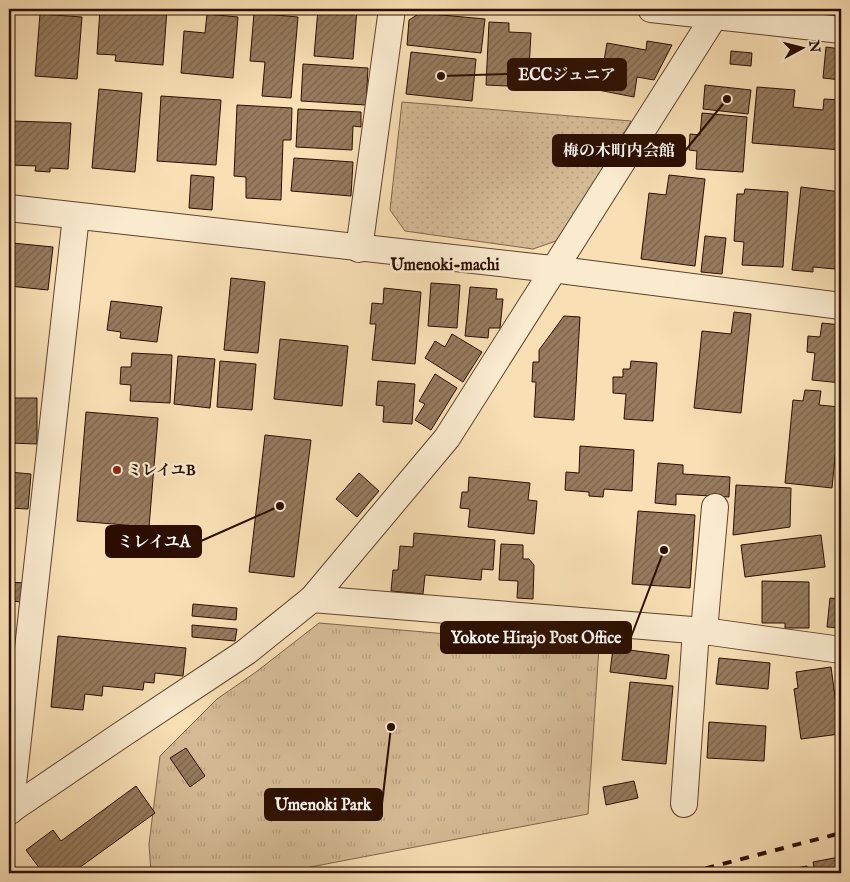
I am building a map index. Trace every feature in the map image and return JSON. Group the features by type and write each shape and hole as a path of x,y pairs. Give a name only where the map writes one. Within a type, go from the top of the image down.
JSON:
{"street":[{"path":"359,249 392,9"},
{"path":"651,9 717,12 841,30"},
{"path":"9,811 246,652 312,599 447,438 552,269 717,12"},
{"path":"9,208 359,249 552,269 841,306"},
{"path":"9,811 76,216"},
{"path":"684,804 700,630 715,507"},
{"path":"312,599 700,630 841,650"}],"green space":[{"path":"402,102 631,121 559,240 533,249 405,231 390,210"},
{"path":"319,623 599,647 588,814 279,873 151,873 149,844 160,756 217,699 256,672"}],"building":[{"path":"100,9 167,9 163,65 115,61 116,55 97,54"},
{"path":"318,9 357,9 353,59 314,56"},
{"path":"254,13 298,17 291,98 262,96 265,62 250,61"},
{"path":"420,13 485,19 481,53 407,45 409,20"},
{"path":"40,14 82,17 77,79 35,76"},
{"path":"207,14 238,17 233,78 181,73 184,31 205,33"},
{"path":"489,22 509,23 509,32 531,33 528,87 486,85"},
{"path":"647,41 672,45 654,80 637,77 634,97 598,90 600,81 594,80 596,66 603,67 607,43 646,50"},
{"path":"826,47 841,49 841,80 823,78"},
{"path":"731,51 752,53 751,66 730,64"},
{"path":"411,52 476,59 472,101 406,94"},
{"path":"303,64 368,68 366,105 301,101"},
{"path":"705,85 751,90 748,114 703,109"},
{"path":"757,87 795,90 793,107 823,110 824,99 841,100 841,150 752,143"},
{"path":"99,89 142,93 135,172 92,168"},
{"path":"161,96 221,100 216,165 157,161"},
{"path":"237,105 292,108 291,140 283,140 281,200 246,198 246,177 234,176"},
{"path":"298,109 361,112 361,127 353,126 352,150 296,147"},
{"path":"702,113 747,117 743,172 696,169 697,151 689,150 690,134 700,135"},
{"path":"13,121 71,123 68,169 50,168 50,172 35,171 36,166 10,165 9,128 12,128"},
{"path":"294,158 353,162 351,196 291,191"},
{"path":"191,175 214,177 212,210 189,208"},
{"path":"669,175 705,179 695,266 641,259 649,193 666,195"},
{"path":"801,187 841,192 841,215 835,269 813,267 813,272 792,270"},
{"path":"745,189 788,192 783,267 742,265 744,242 734,241 737,194 744,194"},
{"path":"705,236 726,238 722,274 701,272"},
{"path":"9,238 13,239 12,243 53,247 48,290 9,286"},
{"path":"231,278 265,282 258,353 224,350"},
{"path":"431,283 460,285 457,328 428,326"},
{"path":"470,287 497,289 496,299 503,299 500,328 489,328 488,338 465,336"},
{"path":"384,288 421,292 415,364 372,360 376,324 370,324 372,303 383,304"},
{"path":"111,301 162,307 157,342 120,338 121,332 107,330"},
{"path":"734,312 751,314 741,413 694,408 702,331 731,334"},
{"path":"564,316 580,317 574,420 534,417 536,382 532,382 533,362 539,362 539,350"},
{"path":"822,323 841,325 841,383 812,380 815,353 807,352 808,336 820,337"},
{"path":"452,334 482,352 463,382 425,358 435,341 445,347"},
{"path":"280,339 348,346 342,406 274,399"},
{"path":"132,353 172,355 170,403 130,401 131,385 120,384 121,367 131,367"},
{"path":"178,356 215,359 210,408 174,404"},
{"path":"220,361 256,364 252,410 217,407"},
{"path":"631,361 657,363 653,421 624,419 626,394 613,393 613,377 623,377 623,369 630,369"},
{"path":"435,374 457,388 431,430 415,420 425,404 419,401"},
{"path":"378,381 415,384 412,424 383,422 384,406 376,405"},
{"path":"805,390 821,391 819,405 840,407 832,488 785,483 793,400 803,401"},
{"path":"9,398 37,398 37,444 9,443"},
{"name":"ミレイユB","path":"86,412 158,418 149,527 77,521"},
{"path":"265,435 311,440 294,577 249,572"},
{"path":"580,446 634,450 632,491 604,489 603,497 589,496 589,492 565,490 566,472 579,473"},
{"path":"658,463 683,465 683,474 730,477 729,497 676,494 676,505 655,503"},
{"path":"9,472 31,474 28,509 9,508"},
{"path":"359,473 379,491 357,517 336,499"},
{"path":"469,477 530,483 528,500 537,501 534,534 468,527 470,509 460,508 462,492 468,492"},
{"path":"736,485 791,488 790,527 733,535"},
{"path":"841,503 841,534 836,533"},
{"path":"638,511 695,515 690,588 632,584"},
{"path":"414,533 495,540 493,570 482,569 481,580 425,575 423,594 391,591 393,570 398,570 400,546 413,547"},
{"path":"821,535 825,567 745,577 741,545"},
{"path":"501,544 523,545 523,559 529,559 534,565 533,599 517,598 518,581 499,580"},
{"path":"762,581 809,582 809,628 785,628 785,623 762,623"},
{"path":"9,582 25,583 23,602 9,601"},
{"path":"830,598 841,599 841,628 827,627"},
{"path":"193,604 237,608 236,620 192,616"},
{"path":"192,625 237,629 235,641 192,637"},
{"path":"58,636 186,648 183,676 155,673 154,683 144,682 143,690 103,686 102,696 85,694 83,710 51,707"},
{"path":"613,648 669,655 666,679 610,672"},
{"path":"719,658 770,663 768,689 716,684"},
{"path":"831,667 840,734 801,739 794,689 798,688 796,672"},
{"path":"9,668 14,669 11,690 9,689"},
{"path":"630,682 673,686 666,764 622,760"},
{"path":"709,722 766,726 764,761 707,758"},
{"path":"186,748 205,776 190,787 170,758"},
{"path":"634,781 638,798 606,805 603,787"},
{"path":"136,786 155,813 72,873 43,873 26,850 53,830 61,841"},
{"path":"284,796 290,815 271,821 265,802"},
{"path":"839,857 841,873 815,873 813,862"},
{"path":"807,866 809,873 797,873 796,868"},
{"path":"793,869 794,873 780,873 780,872"}],"railway":[{"path":"688,873 841,833"}],"place":[{"name":"ECCジュニア","path":"441,76"},
{"name":"梅の木町内会館","path":"727,99"},
{"name":"ミレイユB","path":"117,470"},
{"name":"ミレイユA","path":"280,506"},
{"name":"Yokote Hirajo Post Office","path":"664,550"},
{"name":"Umenoki Park","path":"391,727"}],"district":[{"name":"Umenoki-machi","path":"445,264"}]}
